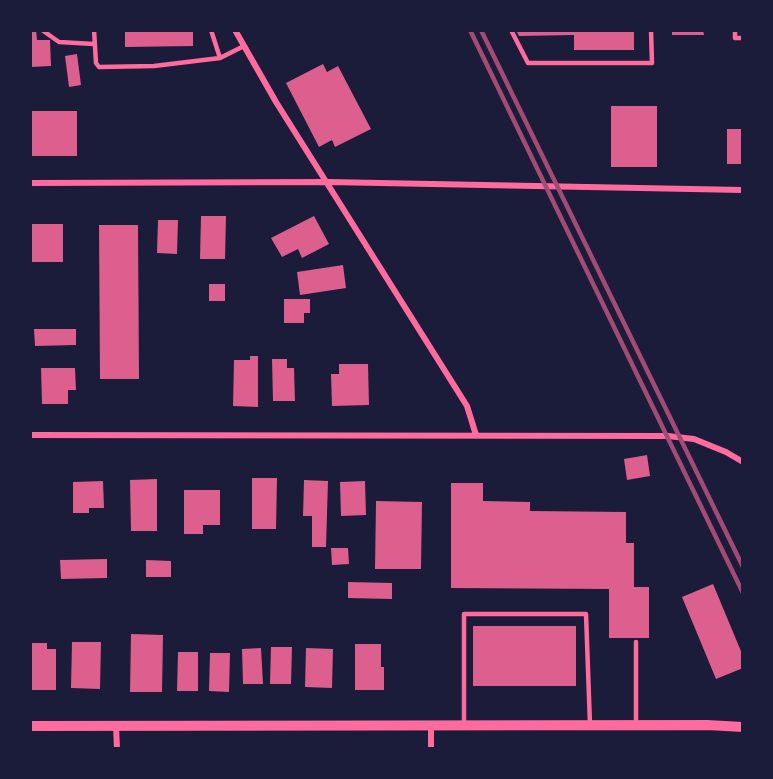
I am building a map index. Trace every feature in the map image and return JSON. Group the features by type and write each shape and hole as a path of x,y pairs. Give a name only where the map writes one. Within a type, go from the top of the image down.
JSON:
{"street":[{"path":"235,30 276,102 467,406 476,435"},
{"path":"30,183 328,182 743,190"},
{"path":"30,435 680,437 711,445 743,462"},
{"path":"30,726 636,725 743,727"},
{"path":"116,726 117,749"},
{"path":"431,726 431,749"}],"lane":[{"path":"42,30 59,42 94,44"},
{"path":"94,30 96,63 99,67 154,66 220,58 244,46"},
{"path":"211,30 220,58"},
{"path":"512,30 528,63 652,63 651,30"},
{"path":"735,30 735,38 743,38"},
{"path":"464,726 464,614 586,614 590,725"},
{"path":"636,642 636,725"}],"building":[{"path":"30,30 36,30 37,40 50,40 51,66 30,67"},
{"path":"125,30 193,30 193,46 125,47"},
{"path":"516,30 634,30 634,50 574,50 574,35 519,36"},
{"path":"672,30 703,30 704,35 672,35"},
{"path":"77,54 81,85 69,87 65,56"},
{"path":"323,64 327,72 338,66 371,129 335,147 332,140 319,147 286,83"},
{"path":"611,106 657,106 657,167 611,167"},
{"path":"30,111 77,111 77,156 30,156"},
{"path":"727,129 743,129 743,164 727,164"},
{"path":"201,216 226,216 225,259 200,259"},
{"path":"314,216 329,244 302,258 298,249 282,257 271,238"},
{"path":"158,220 178,220 177,254 157,253"},
{"path":"30,224 63,224 63,262 30,262"},
{"path":"99,225 138,225 139,379 100,379"},
{"path":"343,265 346,288 300,295 297,272"},
{"path":"209,284 225,284 225,301 209,301"},
{"path":"284,299 310,299 310,313 304,313 304,323 284,323"},
{"path":"34,329 76,329 76,345 35,346"},
{"path":"250,356 258,356 258,407 233,406 234,360 250,360"},
{"path":"272,359 287,359 287,368 294,368 295,401 273,401"},
{"path":"339,364 368,364 369,405 332,406 331,374 339,374"},
{"path":"41,368 75,368 76,390 68,390 68,404 42,404"},
{"path":"647,455 650,476 627,480 624,459"},
{"path":"252,478 277,478 276,529 252,529"},
{"path":"157,479 157,531 131,531 130,480"},
{"path":"304,480 328,481 326,547 312,547 312,516 303,516"},
{"path":"103,481 104,508 89,508 89,513 73,513 73,482"},
{"path":"365,481 366,515 341,516 340,482"},
{"path":"451,483 483,483 483,501 530,502 530,511 626,512 626,543 634,543 634,587 649,587 649,638 609,638 609,589 451,588"},
{"path":"184,490 220,490 220,525 203,525 203,534 184,534"},
{"path":"376,501 422,502 421,569 375,569"},
{"path":"331,548 348,548 349,564 332,565"},
{"path":"107,559 107,578 61,579 60,560"},
{"path":"146,560 171,561 171,577 146,577"},
{"path":"348,582 392,583 392,599 348,598"},
{"path":"713,584 743,656 743,668 716,679 682,597"},
{"path":"473,626 576,626 576,686 473,686"},
{"path":"131,634 163,635 162,692 130,692"},
{"path":"72,642 101,642 100,689 71,688"},
{"path":"30,643 47,643 47,649 56,649 56,690 30,690"},
{"path":"355,644 381,644 384,690 355,690"},
{"path":"271,647 292,647 291,684 270,684"},
{"path":"261,648 263,684 243,684 242,649"},
{"path":"306,648 333,649 332,688 305,687"},
{"path":"178,652 198,652 198,691 177,691"},
{"path":"210,653 230,653 229,692 209,691"}],"railway":[{"path":"470,30 743,593"},
{"path":"481,30 743,567"}]}
